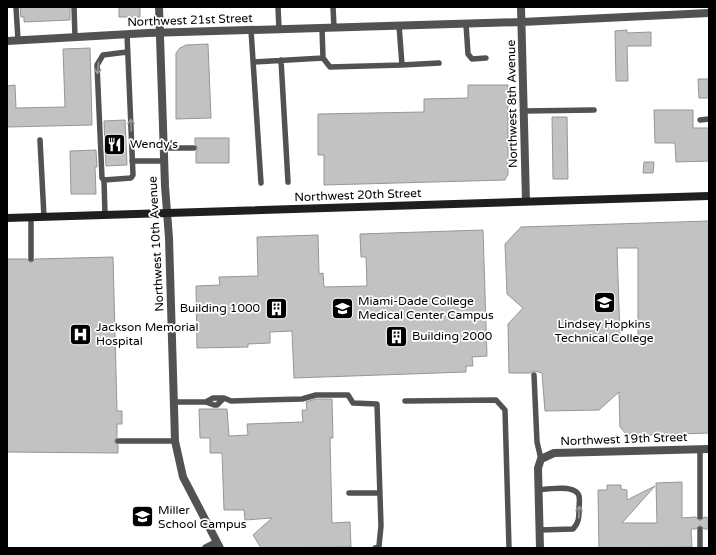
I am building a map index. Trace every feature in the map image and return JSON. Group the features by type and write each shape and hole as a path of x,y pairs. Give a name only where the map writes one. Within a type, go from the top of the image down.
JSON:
{"main road":[{"name":"Northwest 20th Street","path":"7,218 709,196"}],"street":[{"name":"Northwest 10th Avenue","path":"160,7 164,160 170,249 172,402 175,441 183,477 218,545"},
{"name":"Northwest 8th Avenue","path":"521,7 526,201"},
{"name":"Northwest 21st Street","path":"7,40 127,34 522,22 709,13"},
{"name":"Northwest 19th Street","path":"541,459 554,453 709,449"},
{"path":"540,548 538,468 541,459"},
{"path":"206,548 218,545"}],"lane":[{"path":"16,7 18,40"},
{"path":"74,7 75,37"},
{"path":"278,7 279,29"},
{"path":"333,7 334,27"},
{"path":"466,24 468,54 472,59 486,58"},
{"path":"399,26 402,65"},
{"path":"322,28 323,58 330,67 439,63"},
{"path":"251,30 262,183"},
{"path":"104,180 131,178 133,175 127,34"},
{"path":"105,215 97,65 103,55 127,52"},
{"path":"254,62 323,58"},
{"path":"282,60 288,182"},
{"path":"524,111 594,110"},
{"path":"700,120 709,119"},
{"path":"40,140 44,217"},
{"path":"164,148 194,148"},
{"path":"132,161 164,160"},
{"path":"31,218 32,259"},
{"path":"534,375 537,434 541,459"},
{"path":"172,402 206,402 217,405 224,398 231,402 302,399 316,395 348,395 353,403 377,404 381,526 379,546 375,548"},
{"path":"405,401 496,400 505,410 509,548"},
{"path":"118,441 175,441"},
{"path":"700,449 700,517"},
{"path":"538,490 566,488 576,491 579,495 579,516 577,525 573,529 539,530"},
{"path":"349,493 380,492"},
{"path":"700,529 700,548"}],"building":[{"path":"20,7 70,7 70,20 24,22 24,17 21,17"},
{"path":"119,7 140,7 140,17 119,17"},
{"path":"627,30 627,33 651,32 651,46 627,46 628,81 616,81 615,31"},
{"path":"208,44 211,118 176,119 176,53 180,48 186,45"},
{"path":"90,48 92,125 7,127 7,86 15,85 16,108 65,107 63,49"},
{"path":"698,79 709,79 709,98 699,98"},
{"path":"468,85 508,85 508,174 505,180 324,185 324,155 318,155 318,114 424,112 424,99 468,98"},
{"path":"654,110 693,110 693,128 709,128 709,161 676,162 675,143 655,143"},
{"path":"552,117 567,117 568,179 553,179"},
{"path":"125,120 127,165 106,166 104,121"},
{"path":"195,138 229,138 229,163 196,163 196,152 198,148 195,144"},
{"path":"96,150 96,194 71,194 70,151"},
{"path":"644,162 654,162 653,173 643,173"},
{"name":"Lindsey Hopkins Technical College","path":"709,221 709,433 628,436 620,427 619,392 599,410 545,411 542,373 534,371 530,373 509,373 508,324 523,308 507,294 505,244 521,227","holes":["617,248 638,248 638,336 620,336"]},
{"name":"Miami-Dade College Medical Center Campus","path":"483,230 487,356 472,357 473,366 466,366 466,372 294,378 292,331 270,332 270,343 248,344 248,347 197,348 196,286 220,285 219,277 258,276 257,237 318,235 319,274 323,273 324,287 367,286 366,257 361,257 360,234"},
{"path":"113,257 117,411 122,411 122,424 117,424 117,437 114,441 118,445 118,453 7,452 7,259 27,259 31,263 35,259"},
{"path":"316,399 332,399 333,438 330,438 332,523 350,522 351,547 261,548 253,535 272,518 245,520 244,510 224,510 222,453 210,453 210,438 200,438 199,409 227,409 229,436 248,435 247,424 303,422 302,410 307,410 306,402"},
{"path":"682,482 682,518 696,517 700,521 704,517 709,518 709,529 704,529 700,525 696,529 691,529 692,547 599,548 598,490 607,490 607,485 621,485 621,489 627,490 627,500 655,486 622,523 657,523 656,483"}],"place":[{"name":"Wendy's","path":"114,144"},
{"name":"Lindsey Hopkins Technical College","path":"604,303"},
{"name":"Building 1000","path":"276,308"},
{"name":"Miami-Dade College Medical Center Campus","path":"343,308"},
{"name":"Jackson Memorial Hospital","path":"80,334"},
{"name":"Building 2000","path":"396,336"},
{"name":"Miller School Campus","path":"142,517"}]}
